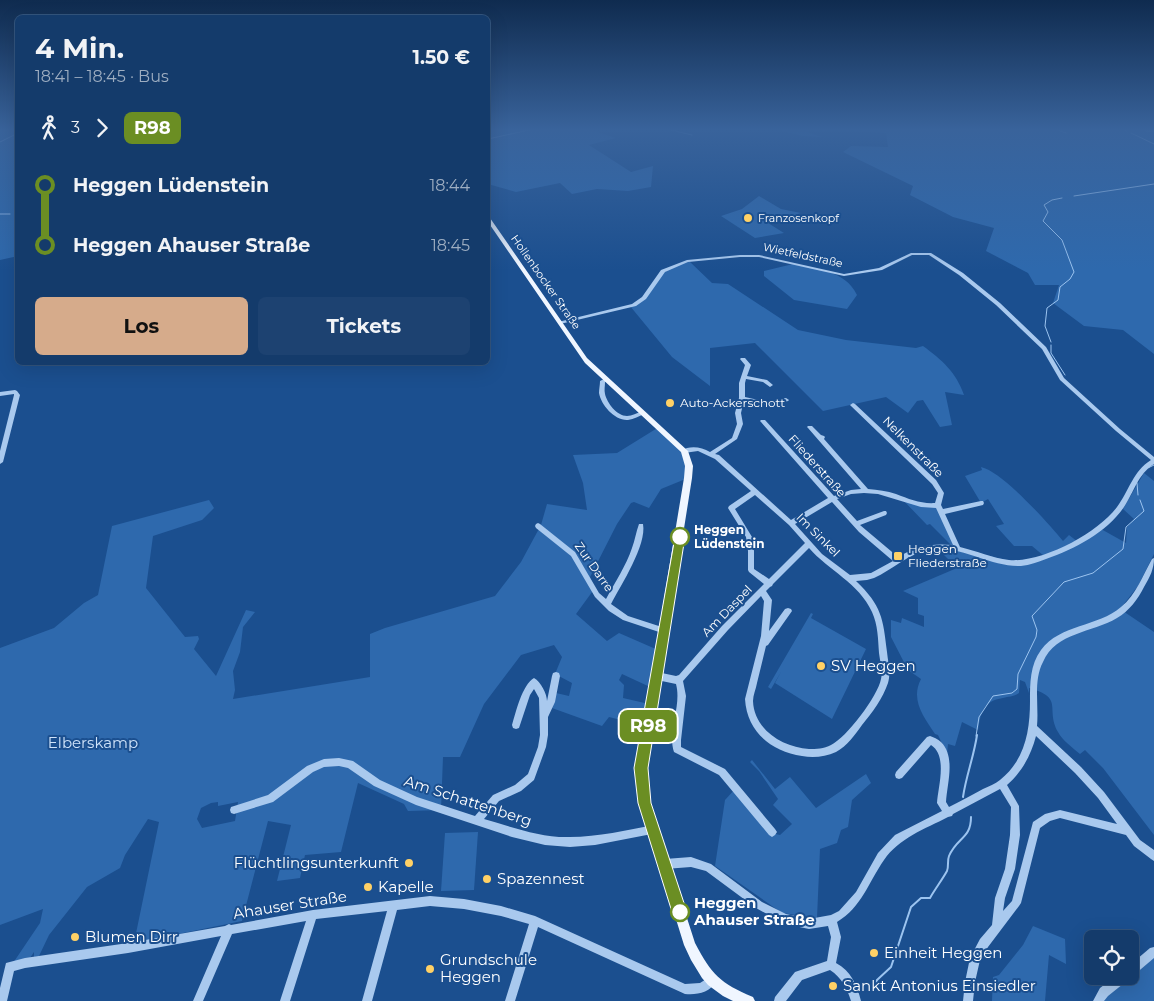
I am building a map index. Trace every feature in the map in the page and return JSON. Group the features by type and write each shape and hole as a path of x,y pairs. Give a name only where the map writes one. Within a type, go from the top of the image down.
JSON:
{"main road":[{"name":"Hollenbocker Straße","path":"490,222 592,370 604,378 684,451"},
{"path":"684,451 689,466 688,478 641,768 645,803 690,945 700,968 720,989 732,996 749,1001"}],"street":[{"name":"Wietfeldstraße","path":"560,323 634,304 644,298 663,271 687,261 754,255 844,275 880,269 911,254 926,253 936,256 998,304 1044,348 1062,379 1154,460"},
{"path":"684,451 700,449 711,454 734,439 740,424 738,413 742,398 742,384 748,365 743,359"},
{"path":"744,377 766,381 770,385"},
{"path":"604,378 601,389 603,398 621,418 642,413"},
{"path":"0,394 14,392 17,395 0,462"},
{"path":"742,398 768,404 786,400"},
{"name":"Nelkenstraße","path":"854,404 934,482 941,492 938,505"},
{"name":"Fliederstraße","path":"763,422 855,524 898,561"},
{"path":"810,427 821,437 865,489"},
{"name":"Im Sinkel","path":"711,454 756,491 791,523 808,544 866,594 875,607 882,623 885,678 872,704 843,741 830,750 815,753 789,748 766,737 751,712 749,699 763,646"},
{"path":"849,578 873,575 929,547 958,548 1009,562 1028,562 1044,556 1078,542 1118,511 1138,474 1146,465 1154,460"},
{"path":"791,523 844,493 865,489 893,495 923,505 938,505 943,512 958,548"},
{"path":"756,491 732,506 732,509 749,537 751,570 770,584"},
{"path":"943,512 981,503"},
{"path":"855,524 884,513"},
{"name":"Zur Darre","path":"538,526 573,554 597,595 606,604 626,618 664,631"},
{"name":"Zur Darre","path":"606,604 633,557 640,536 641,526"},
{"name":"Am Daspel","path":"679,679 725,628 808,544"},
{"path":"664,864 691,862 708,867 759,905 785,919 809,924 832,920 842,914 859,895 881,856 898,838 949,813 1002,784 1015,774 1027,751 1033,728 1033,676 1044,651 1062,637 1102,622 1124,609 1139,591 1154,561"},
{"path":"762,592 768,600 763,646"},
{"path":"763,646 788,611"},
{"path":"543,717 551,702 556,676"},
{"path":"657,676 679,679 682,687 682,699 675,738 677,749 690,757 713,765 722,772 772,832"},
{"path":"477,820 496,798 518,788 531,777 542,747 544,735 543,697 534,682 527,693 516,724"},
{"path":"1033,728 1078,770 1101,795 1137,843 1154,856"},
{"path":"899,775 924,744 930,740 935,742 943,753 945,765 941,803 949,813"},
{"name":"Am Schattenberg","path":"234,810 270,799 310,769 324,763 339,762 350,764 377,783 416,801 512,832 545,840 570,842 618,838 654,830"},
{"path":"998,925 1000,898 1010,869 1016,835 1015,806 1002,784"},
{"path":"968,1001 975,958 1016,903 1036,825 1048,817 1060,814 1127,831"},
{"name":"Ahauser Straße","path":"2,1001 10,967 313,915 430,902 464,904 501,911 535,921 685,989 697,990 706,987 711,981"},
{"path":"368,1001 393,906"},
{"path":"285,1001 313,915"},
{"path":"831,965 836,937 832,920"},
{"path":"510,1001 535,921"},
{"path":"198,1001 229,929"},
{"path":"1139,964 1154,952"},
{"path":"779,1001 799,976 831,965 840,970 853,986 856,1001"},
{"path":"1098,1001 1104,992 1113,985"}],"green space":[{"path":"0,177 15,177 15,257 0,260"},
{"path":"490,177 652,177 651,187 628,191 597,189 572,194 560,183 516,192 490,185"},
{"path":"894,177 1154,177 1154,354 1123,330 1084,326 1053,303 1059,285 1035,285 1028,273 986,251 994,228 953,217 910,195 913,186"},
{"path":"759,196 781,209 801,213 768,223 784,233 755,238 721,216 742,209"},
{"path":"689,261 712,283 728,284 798,330 846,340 916,348 923,346 948,367 964,395 945,392 952,425 940,427 923,400 917,401 908,413 886,397 823,411 755,343 710,348 710,386 672,357 630,306 639,302 661,273"},
{"path":"793,264 830,272 845,280 857,295 847,309 794,300 764,276 764,271"},
{"name":"Elberskamp","path":"659,427 684,451 688,478 661,489 649,508 634,502 631,503 617,524 590,577 595,588 576,614 607,641 619,633 658,650 650,687 622,674 619,680 624,685 623,698 649,704 645,726 609,717 602,726 552,708 556,693 569,696 572,683 555,674 562,657 554,645 521,655 484,704 460,757 443,757 441,810 408,811 404,804 358,783 341,852 305,855 300,878 277,881 291,825 268,821 242,921 134,943 159,822 148,819 125,855 120,868 87,887 49,935 39,956 34,957 34,952 30,958 11,966 40,923 43,909 0,925 0,648 54,628 84,603 98,595 112,526 209,500 214,508 202,520 153,536 146,588 185,637 198,636 199,639 194,649 216,676 246,610 255,612 243,627 240,652 233,671 235,690 233,699 370,677 370,634 495,596 521,562 541,525 547,504 587,510 583,483 573,455 617,453","holes":["218,802 218,806 238,802 235,821 202,828 197,819 201,808"]},
{"path":"981,467 1001,478 1013,488 1063,541 1069,535 1078,542 1101,529 1126,543 1127,527 1134,519 1123,509 1144,473 1154,481 1154,554 1138,586 1120,609 1154,632 1154,835 1103,768 1085,750 1080,754 1060,735 1054,724 1051,700 1040,692 1029,688 1029,693 1025,682 1020,680 1019,693 996,699 984,708 978,730 962,722 955,746 948,744 947,754 938,735 935,734 923,715 917,694 921,679 908,670 891,637 891,620 901,623 902,618 924,627 924,616 918,614 918,598 903,591 957,568 936,547 953,547 930,524 927,525 902,499 913,503 938,505 959,549 1019,563 1044,556 1032,546 1014,546 996,526 1004,524 988,499 981,503 965,476 982,470"},
{"name":"SV Heggen","path":"811,613 813,614 811,618 866,649 832,719 775,683 781,672 771,689 768,687"},
{"path":"752,760 775,789 790,777 816,808 866,774 871,783 852,800 848,827 841,830 837,843 820,849 817,918 782,913 715,866 725,800 735,789 771,833 780,835 792,824 773,805 778,799 759,771 750,762"},
{"path":"478,832 474,890 441,891 445,833"},
{"path":"1033,926 1065,939 1066,964 1049,955 1045,1001 992,1001 993,977 999,975 1023,945"},
{"path":"1154,952 1154,1001 1098,1001 1115,985 1139,985 1139,964"}],"waterway":[{"path":"1074,196 1154,184"},
{"path":"1051,342 1045,326 1047,308 1058,300 1060,287 1070,279 1074,272 1062,240 1043,221 1048,212 1044,205 1052,200 1062,198"},
{"path":"0,214 10,214"},
{"path":"1051,345 1051,353 1065,375"},
{"path":"1148,468 1154,465"},
{"path":"1137,483 1138,495"},
{"path":"976,736 979,717 993,696 1012,693 1017,689 1018,674 1036,637 1037,630 1032,616 1064,582 1093,573 1123,549 1126,527 1144,511 1140,500"},
{"path":"963,797 977,735"},
{"path":"875,989 877,980 891,967 911,907 921,898 930,898 947,871 948,858 952,850 969,830 971,817"}],"bus line":[{"name":"R98","path":"680,537 641,768 645,803 680,912"}],"place":[{"name":"Franzosenkopf","path":"748,218"},
{"name":"Auto-Ackerschott","path":"670,403"},
{"name":"Heggen Lüdenstein","path":"680,537"},
{"name":"Heggen Fliederstraße","path":"898,556"},
{"name":"SV Heggen","path":"821,666"},
{"name":"Flüchtlingsunterkunft","path":"409,863"},
{"name":"Spazennest","path":"487,879"},
{"name":"Kapelle","path":"368,887"},
{"name":"Heggen Ahauser Straße","path":"680,912"},
{"name":"Blumen Dirr","path":"75,937"},
{"name":"Einheit Heggen","path":"874,953"},
{"name":"Grundschule Heggen","path":"430,969"},
{"name":"Sankt Antonius Einsiedler","path":"833,986"}]}
